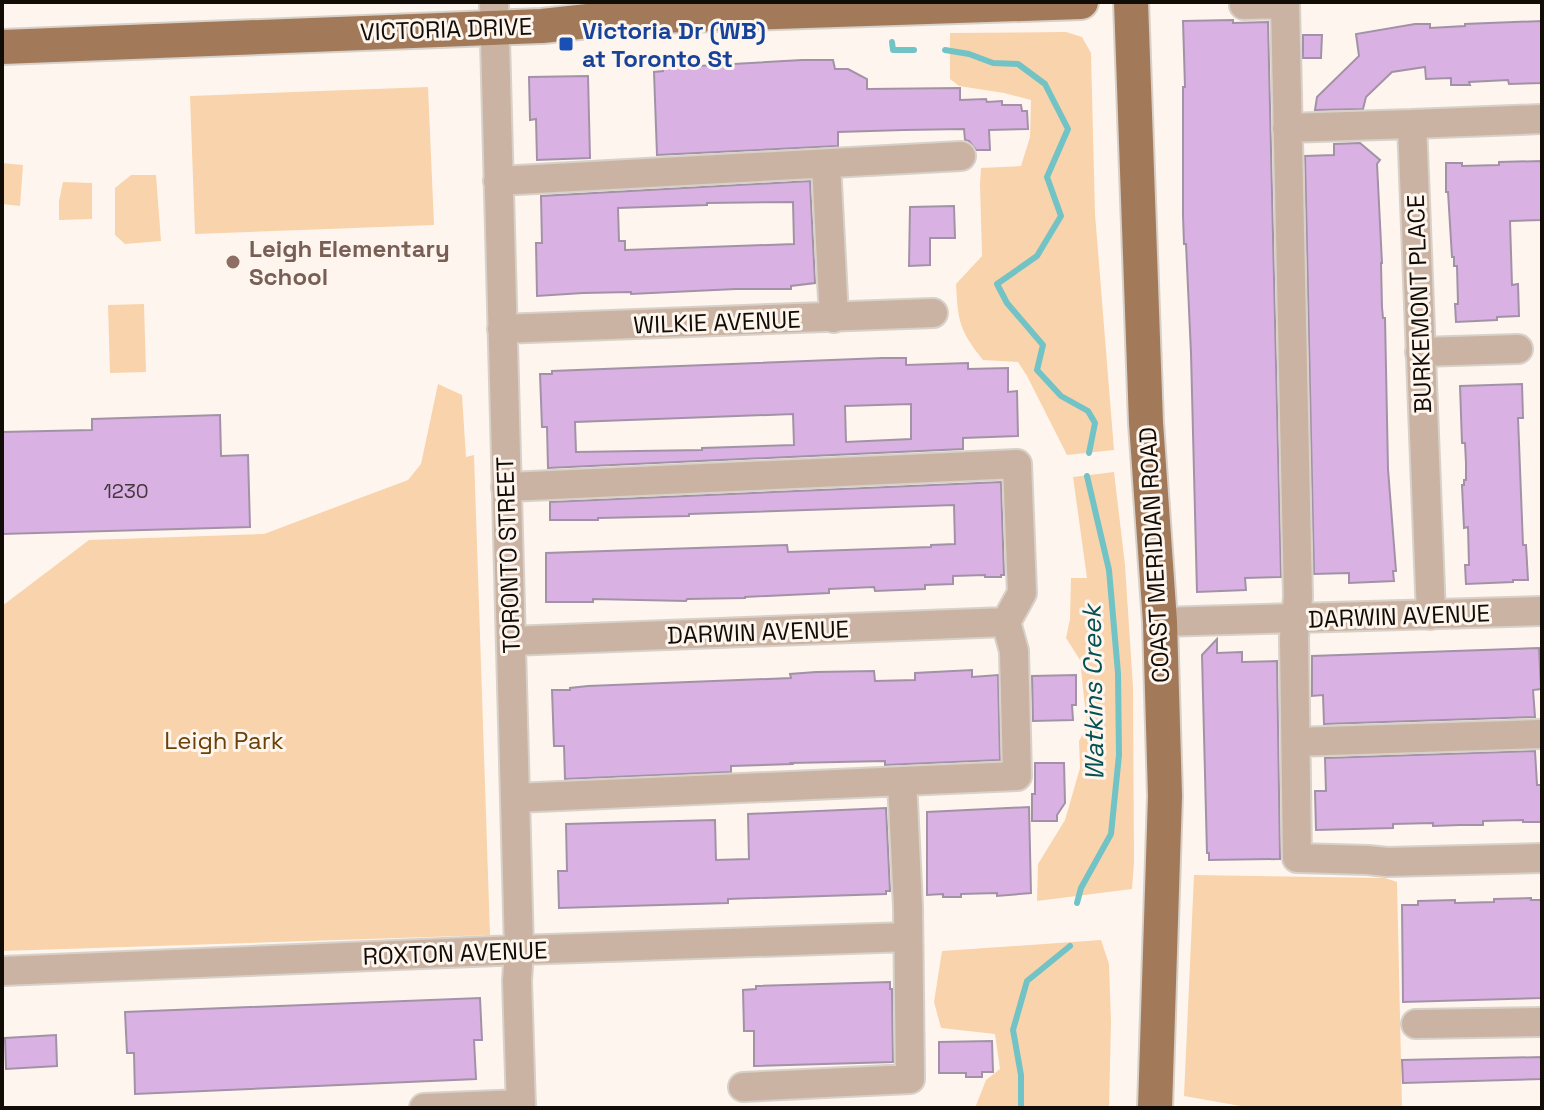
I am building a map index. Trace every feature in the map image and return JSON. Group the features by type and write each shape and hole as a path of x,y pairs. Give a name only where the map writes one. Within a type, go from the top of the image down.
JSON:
{"main road":[{"name":"VICTORIA DRIVE","path":"2,47 494,15 549,25 625,17 1081,2"},
{"name":"COAST MERIDIAN ROAD","path":"1131,2 1146,423 1160,622 1165,796 1155,1108"}],"street":[{"path":"1244,5 1285,3 1298,582 1294,637 1297,858 1387,862 1542,858"},
{"name":"TORONTO STREET","path":"494,15 521,1106"},
{"path":"1287,128 1542,119"},
{"name":"BURKEMONT PLACE","path":"1412,124 1431,615"},
{"path":"498,181 961,156"},
{"path":"826,164 834,318"},
{"name":"WILKIE AVENUE","path":"502,329 933,313"},
{"path":"1420,352 1518,349"},
{"path":"506,487 1017,464 1022,593 1006,622 1014,651 1017,776 515,798"},
{"name":"DARWIN AVENUE","path":"1160,622 1542,611"},
{"name":"DARWIN AVENUE","path":"511,641 1006,622"},
{"path":"1296,742 1542,734"},
{"path":"743,1087 910,1079 902,781"},
{"name":"ROXTON AVENUE","path":"2,971 908,937"},
{"path":"1416,1024 1542,1022"},
{"path":"424,1108 521,1106"}],"green space":[{"path":"1066,32 1082,37 1091,53 1095,214 1114,450 1067,455 1018,362 983,360 964,333 958,307 956,284 982,256 981,168 1021,166 1030,137 1031,100 959,86 950,79 950,33"},
{"path":"428,87 434,225 195,234 190,96"},
{"path":"2,163 23,165 20,206 2,204"},
{"path":"131,175 156,175 161,241 125,244 115,235 115,188"},
{"path":"63,182 92,183 92,219 59,220"},
{"path":"144,304 146,372 110,373 108,305"},
{"name":"Leigh Park","path":"438,384 462,395 466,457 474,455 490,935 2,951 2,606 89,540 264,534 408,480 421,464"},
{"path":"1114,472 1125,565 1133,687 1132,889 1037,901 1038,864 1065,820 1080,768 1079,741 1087,726 1080,660 1066,638 1070,619 1071,578 1087,578 1073,477"},
{"path":"1194,875 1385,878 1397,882 1402,1108 1252,1108 1184,1096"},
{"path":"1101,940 1109,964 1109,1108 975,1108 986,1080 1000,1069 995,1034 941,1028 934,1002 942,951"}],"building":[{"path":"1233,20 1233,23 1268,22 1281,577 1245,578 1246,590 1197,592 1191,353 1183,215 1183,21"},
{"path":"1542,21 1542,83 1509,84 1508,80 1451,85 1451,78 1426,79 1425,67 1392,72 1366,97 1363,109 1315,110 1317,97 1359,56 1356,34 1415,24 1430,24 1430,28"},
{"path":"1303,35 1322,35 1321,58 1303,58"},
{"path":"833,60 835,69 848,69 867,79 867,89 960,88 960,100 986,99 987,102 1002,101 1002,105 1021,105 1022,111 1027,111 1028,129 989,130 990,150 976,150 965,140 964,129 838,132 838,146 657,155 654,72 663,71 663,68"},
{"path":"588,76 590,158 537,160 536,119 530,120 529,77"},
{"path":"1360,143 1380,160 1377,164 1382,307 1385,318 1388,469 1396,571 1393,571 1394,581 1349,583 1349,573 1314,574 1305,156 1334,155 1334,144"},
{"path":"1542,161 1542,220 1510,221 1512,285 1518,284 1519,316 1456,322 1457,266 1454,266 1452,257 1446,163 1462,163 1462,166"},
{"path":"810,181 815,283 791,286 791,289 537,296 536,243 542,243 541,196","holes":["793,202 794,244 625,250 625,241 619,241 618,208"]},
{"path":"954,206 955,238 930,238 930,265 909,266 910,207"},
{"path":"882,358 906,358 906,365 968,363 968,369 1008,368 1008,392 1017,391 1018,436 963,438 963,449 548,468 547,427 542,427 540,374 552,374 552,371","holes":["911,404 911,439 846,442 845,406","793,414 794,445 576,452 575,422"]},
{"path":"1522,384 1523,418 1518,418 1523,545 1526,545 1528,580 1466,584 1468,527 1464,528 1462,485 1466,480 1466,463 1465,443 1462,443 1460,386"},
{"path":"220,415 221,456 248,455 250,527 2,534 2,432 92,430 92,419"},
{"path":"1001,482 1004,575 1001,577 953,576 953,584 925,585 925,589 829,589 829,593 686,601 593,599 593,602 546,602 546,553 787,545 788,552 955,544 954,505 550,520 550,502"},
{"path":"1217,639 1217,653 1242,652 1242,662 1277,661 1280,859 1209,860 1202,655"},
{"path":"1539,648 1541,689 1533,690 1535,717 1324,724 1323,695 1312,696 1312,656"},
{"path":"972,670 972,677 998,675 1000,760 885,765 885,761 791,763 731,766 731,772 565,779 564,746 554,746 552,690 791,678 790,674 816,672 874,671 875,681 915,680 915,673"},
{"path":"1076,675 1073,720 1033,721 1032,676"},
{"path":"1535,751 1537,785 1542,785 1542,822 1483,821 1483,825 1433,826 1433,823 1393,824 1393,828 1316,830 1315,791 1326,791 1325,758"},
{"path":"1035,763 1064,763 1065,803 1057,815 1057,821 1032,821"},
{"path":"1029,807 1031,893 997,896 997,893 961,894 961,897 927,895 927,812"},
{"path":"886,808 890,891 886,894 559,908 558,871 567,871 566,824 715,820 716,860 749,859 748,814"},
{"path":"1494,899 1542,900 1542,998 1403,1002 1402,905 1418,905 1418,901 1494,902"},
{"path":"890,982 893,1062 754,1066 754,1031 744,1031 743,990 756,989 756,986"},
{"path":"480,998 482,1040 474,1040 476,1079 135,1094 134,1053 127,1053 125,1012"},
{"path":"56,1035 57,1066 6,1069 5,1038"},
{"path":"992,1041 993,1072 982,1072 982,1077 966,1077 966,1073 939,1073 939,1042"},
{"path":"1542,1057 1542,1079 1403,1083 1402,1060"}],"waterway":[{"name":"Watkins Creek","path":"892,42 893,50 914,50"},
{"name":"Watkins Creek","path":"945,50 969,54 993,63 1018,64 1045,84 1068,129 1047,177 1061,216 1037,256 997,284 1007,303 1043,345 1037,370 1061,396 1088,411 1095,423 1089,453"},
{"name":"Watkins Creek","path":"1077,903 1081,888 1111,834 1119,755 1118,673 1109,570 1087,476"},
{"name":"Watkins Creek","path":"1021,1108 1021,1075 1013,1030 1027,981 1070,946"}],"place":[{"name":"Victoria Dr (WB) at Toronto St","path":"566,44"},
{"name":"Leigh Elementary School","path":"233,262"}]}
